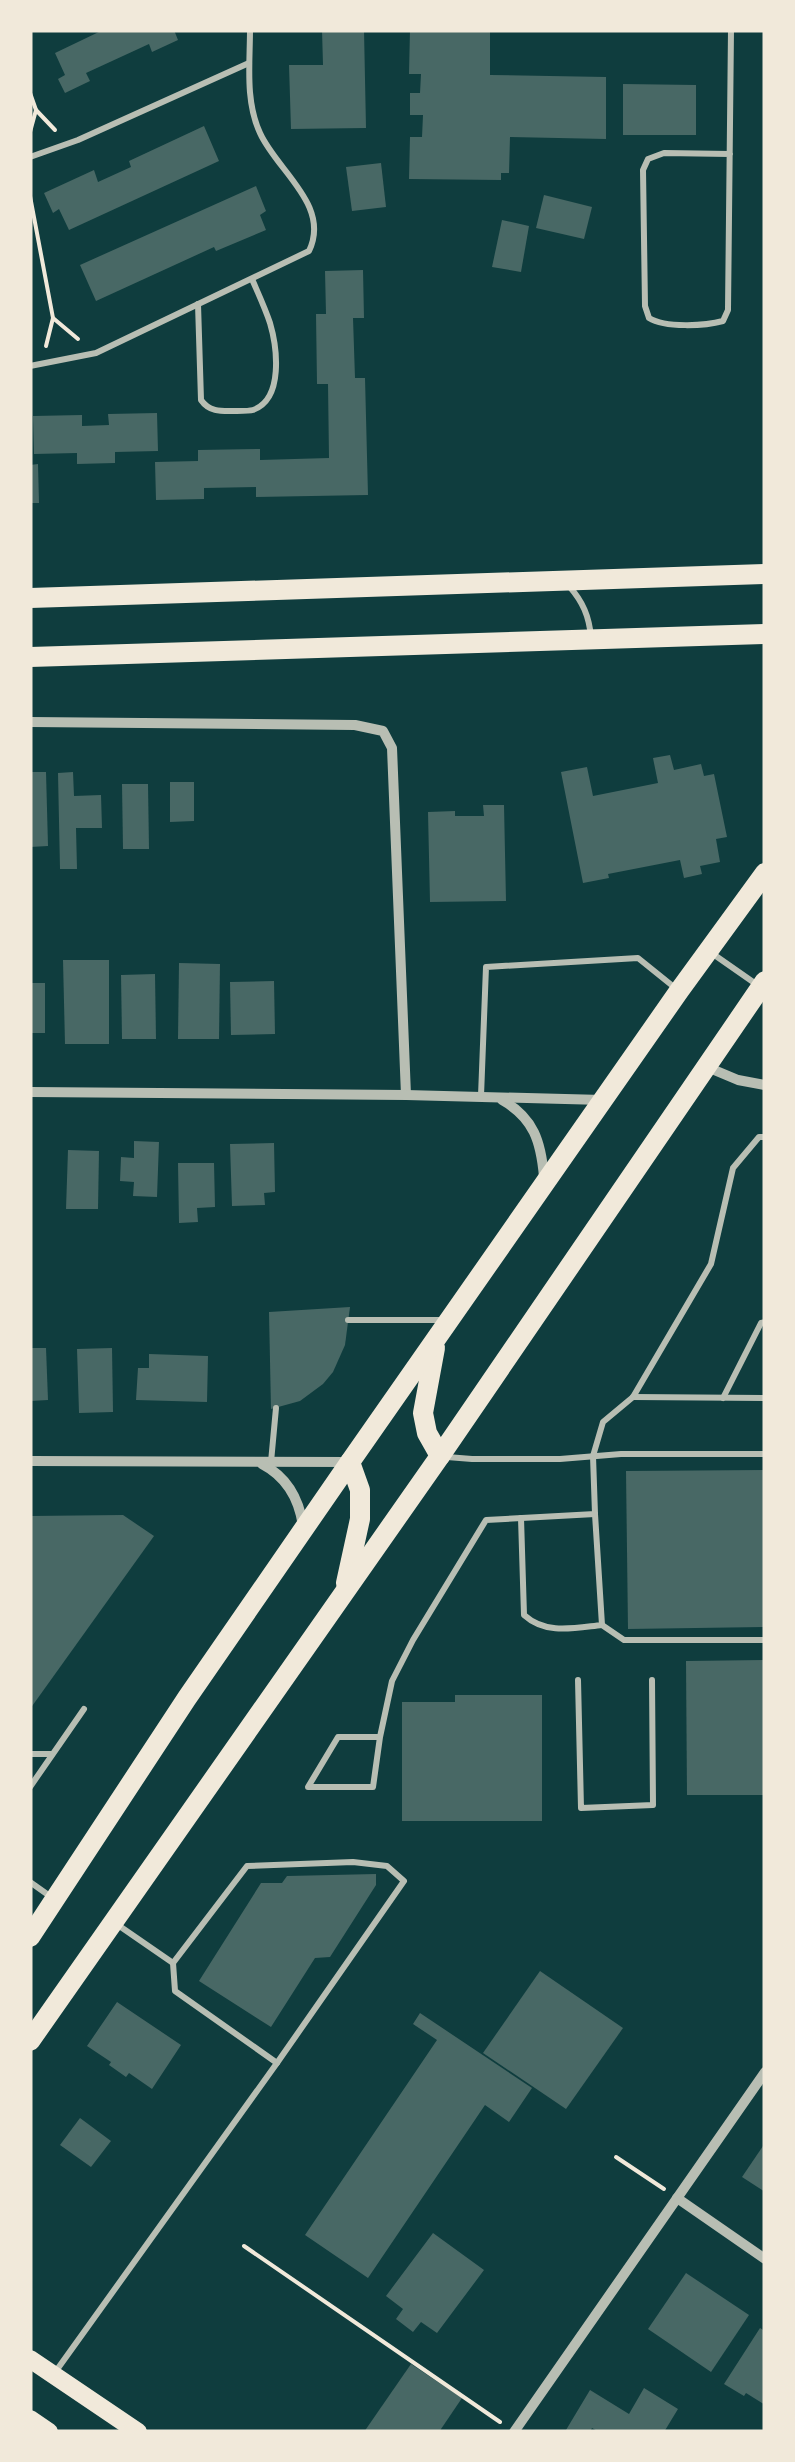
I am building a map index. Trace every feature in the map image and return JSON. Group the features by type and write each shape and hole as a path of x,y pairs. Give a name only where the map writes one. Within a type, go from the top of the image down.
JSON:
{"main road":[{"path":"30,598 765,574"},
{"path":"30,656 765,634"},
{"path":"30,1937 186,1698 765,873"},
{"path":"30,2041 440,1456 763,985"},
{"path":"437,1338 423,1413 427,1433 440,1456"},
{"path":"344,1594 360,1519 360,1490 350,1462"},
{"path":"30,2358 138,2432"},
{"path":"30,2419 49,2432"}],"street":[{"path":"30,722 355,724 383,731 392,748 406,1094"},
{"path":"706,1067 738,1080 765,1085"},
{"path":"30,1092 406,1094 604,1100"},
{"path":"496,1098 529,1121 545,1184"},
{"path":"30,1461 350,1462"},
{"path":"257,1462 276,1471 290,1488 304,1529"},
{"path":"514,2432 765,2072"},
{"path":"676,2198 765,2260"}],"lane":[{"path":"30,366 96,353 309,251 315,239 309,205 259,132 250,87 250,30"},
{"path":"730,154 664,154 648,160 643,170 645,306 649,318 658,324 712,324 723,321 728,310 730,154 731,30"},
{"path":"30,156 69,144 249,63"},
{"path":"198,304 201,400 206,408 216,411 252,411 272,390 276,371 269,321 252,279"},
{"path":"564,580 584,606 592,638"},
{"path":"708,950 763,985"},
{"path":"481,1097 486,967 638,958 679,991"},
{"path":"602,1625 593,1456 603,1422 633,1397 712,1264 734,1168 759,1137 765,1137"},
{"path":"348,1320 450,1320"},
{"path":"722,1398 765,1322"},
{"path":"633,1397 765,1398"},
{"path":"271,1462 276,1408"},
{"path":"440,1456 472,1459 765,1454"},
{"path":"380,1737 338,1737 308,1787 373,1787 392,1680 486,1520 595,1514"},
{"path":"521,1518 524,1615 534,1624 556,1630 602,1625 624,1640 765,1640"},
{"path":"578,1680 581,1808 653,1805 652,1680"},
{"path":"30,1788 84,1709"},
{"path":"30,1754 53,1754"},
{"path":"54,2375 277,2062 404,1881 387,1866 353,1862 247,1866 173,1964 175,1991 277,2062"},
{"path":"30,1882 55,1900"},
{"path":"114,1922 173,1964"}],"path":[{"path":"30,93 36,110 69,144"},
{"path":"30,132 36,110"},
{"path":"30,196 52,318 42,365"},
{"path":"52,318 96,353"},
{"path":"616,2156 676,2198"},
{"path":"244,2246 514,2432"}],"building":[{"path":"103,30 174,30 178,40 152,52 149,44 86,73 90,81 65,93 58,79 65,75 55,53"},
{"path":"322,30 364,30 366,128 291,129 289,65 323,65"},
{"path":"410,30 490,30 490,75 606,77 606,139 510,137 509,173 501,173 501,180 409,179 410,137 422,137 423,115 410,115 410,93 420,93 421,74 409,74"},
{"path":"623,84 696,85 696,135 623,135"},
{"path":"204,126 219,161 69,230 59,209 53,213 44,193 94,170 98,182 131,167 129,161"},
{"path":"381,163 386,207 352,211 346,167"},
{"path":"256,186 266,211 260,215 266,230 216,251 214,247 96,301 80,265"},
{"path":"544,195 592,207 584,239 536,228"},
{"path":"502,220 529,226 521,272 492,267"},
{"path":"363,270 364,318 353,318 355,378 365,378 368,495 256,497 256,487 204,488 204,499 156,500 155,462 198,461 198,450 260,449 260,460 329,458 328,384 317,384 316,314 326,314 325,271"},
{"path":"157,413 158,451 115,452 115,463 77,464 77,453 34,454 33,416 82,415 82,426 109,425 108,414"},
{"path":"38,464 39,503 30,503 30,465"},
{"path":"670,755 674,770 701,764 704,776 714,774 727,837 716,839 720,862 700,866 702,874 684,878 680,860 583,883 561,772 587,767 593,796 658,783 653,758"},
{"path":"30,772 46,772 48,846 30,847"},
{"path":"73,772 74,796 101,795 102,828 76,828 77,869 60,869 58,773"},
{"path":"170,782 194,782 194,821 170,822"},
{"path":"122,784 148,784 149,849 123,849"},
{"path":"483,805 504,805 506,901 430,902 428,812 484,816"},
{"path":"63,960 109,960 109,1044 65,1044"},
{"path":"179,963 220,964 219,1039 178,1039"},
{"path":"155,974 156,1039 122,1039 121,975"},
{"path":"274,981 275,1034 231,1035 230,982"},
{"path":"30,983 45,983 45,1033 30,1033"},
{"path":"134,1141 159,1142 157,1197 133,1196 134,1182 120,1181 121,1157 134,1158"},
{"path":"274,1143 275,1192 264,1193 265,1205 232,1206 230,1144"},
{"path":"68,1150 99,1151 98,1209 66,1209"},
{"path":"178,1163 214,1163 215,1207 197,1208 198,1222 179,1223"},
{"path":"350,1307 345,1345 333,1372 300,1401 271,1409 269,1312"},
{"path":"30,1348 46,1348 48,1400 30,1401"},
{"path":"112,1348 113,1412 79,1413 77,1349"},
{"path":"149,1354 208,1356 207,1402 136,1400 138,1368 149,1368"},
{"path":"765,1470 765,1627 628,1629 626,1471"},
{"path":"123,1515 154,1536 30,1709 30,1516"},
{"path":"765,1660 765,1795 687,1795 686,1661"},
{"path":"455,1695 542,1695 542,1821 402,1821 402,1702 455,1702"},
{"path":"376,1874 376,1885 330,1957 315,1958 271,2027 199,1981 261,1883 282,1883 287,1876"},
{"path":"540,1971 623,2028 566,2109 483,2053"},
{"path":"117,2002 181,2045 152,2089 129,2073 126,2077 87,2046"},
{"path":"420,2013 532,2088 509,2122 485,2105 368,2278 305,2235 437,2040 413,2024"},
{"path":"80,2118 111,2141 91,2167 60,2145"},
{"path":"765,2143 765,2192 742,2177"},
{"path":"433,2233 484,2270 437,2333 421,2322 413,2332 396,2319 403,2309 386,2296"},
{"path":"686,2273 749,2315 711,2372 648,2329"},
{"path":"760,2328 765,2331 765,2405 724,2384"},
{"path":"411,2364 462,2398 439,2432 364,2432"},
{"path":"644,2388 678,2409 664,2432 566,2430 590,2390 629,2414"}]}
